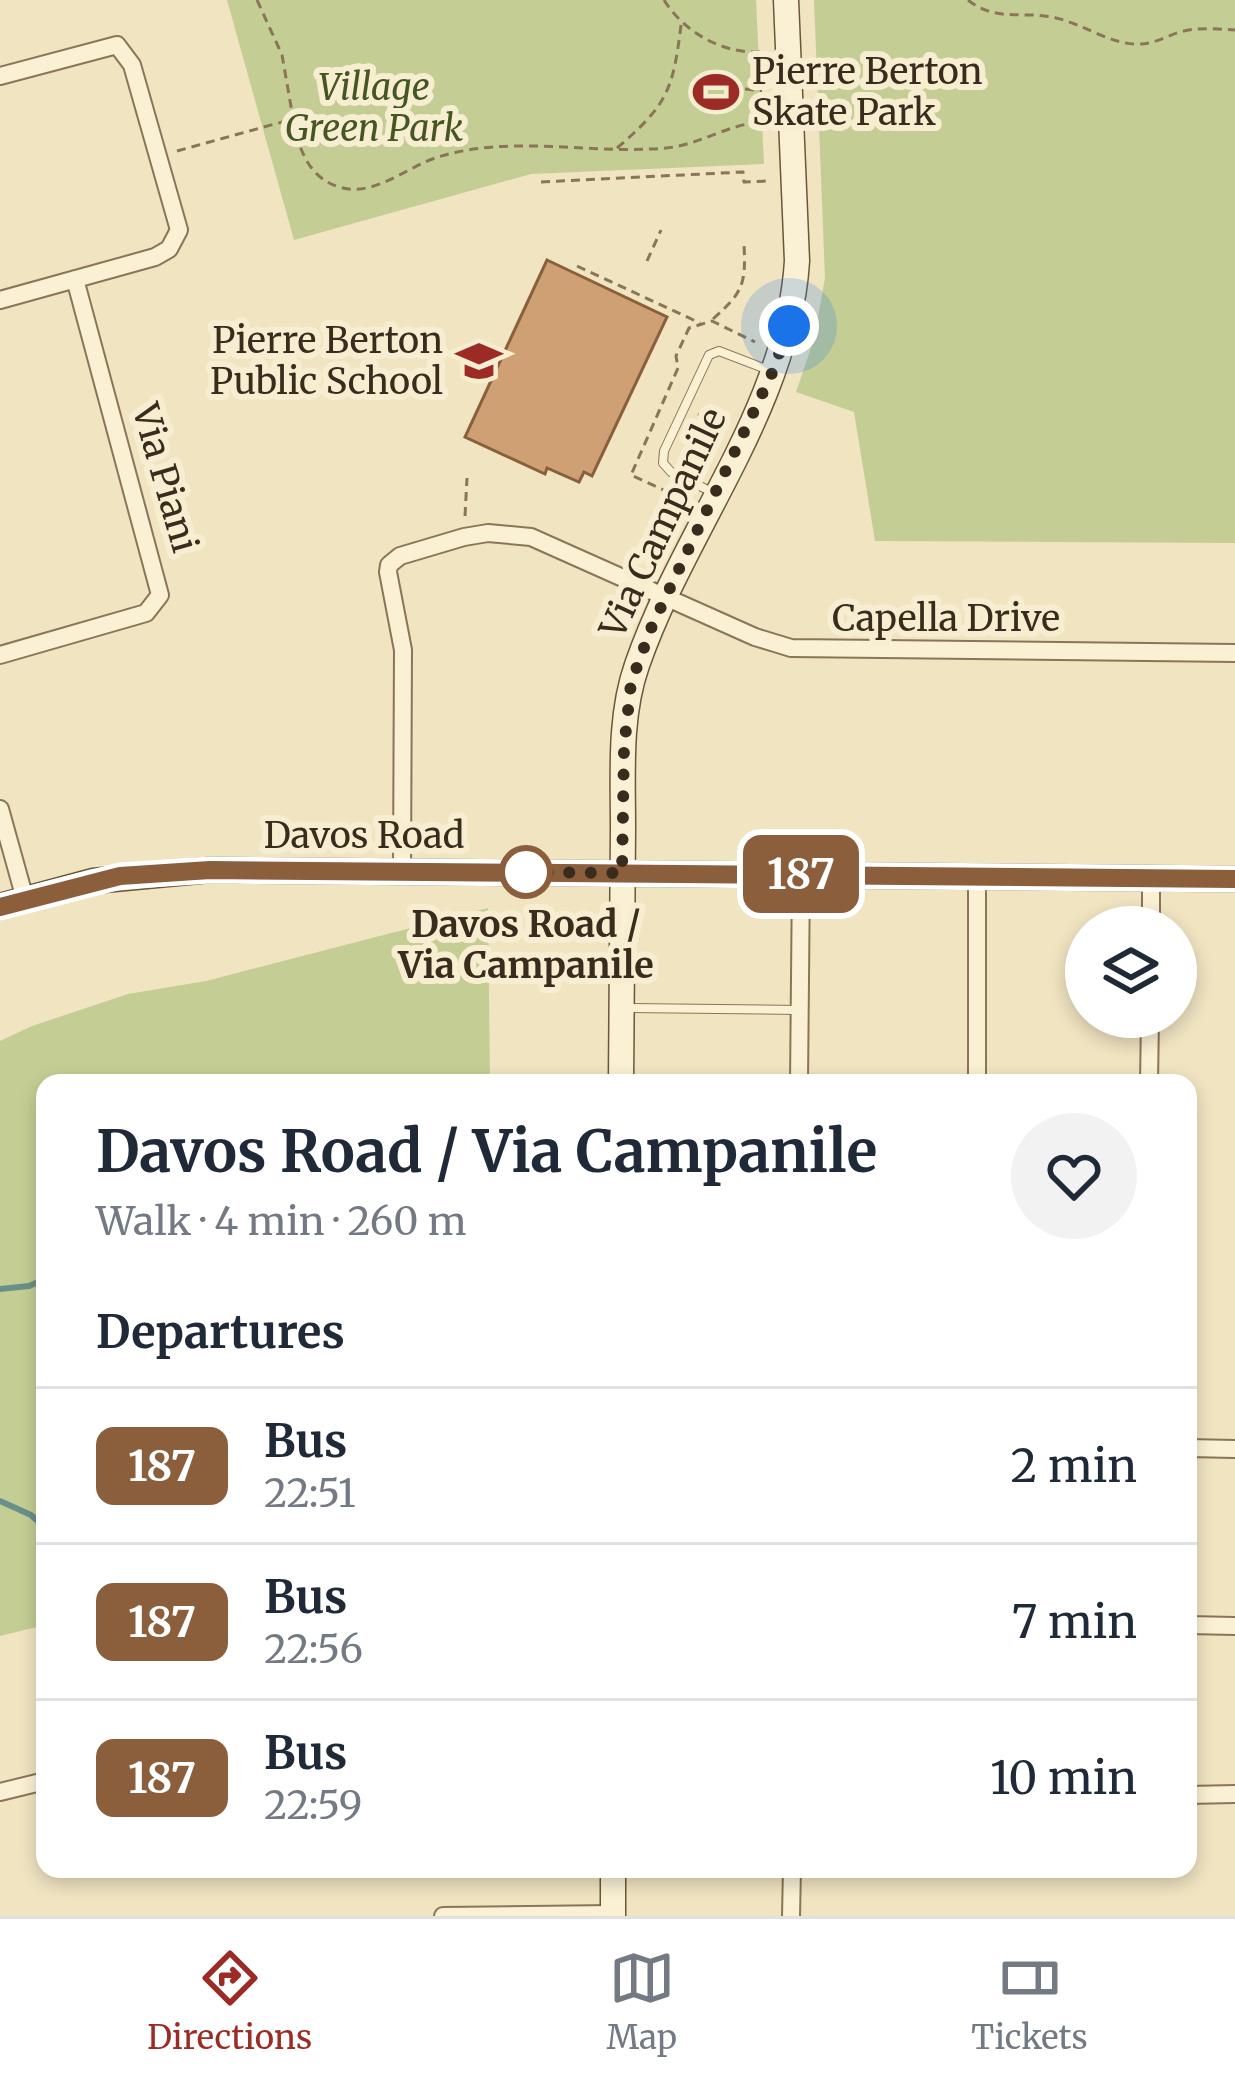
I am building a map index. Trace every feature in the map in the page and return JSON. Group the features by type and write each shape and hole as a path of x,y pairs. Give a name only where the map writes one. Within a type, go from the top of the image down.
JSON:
{"street":[{"name":"Via Campanile","path":"621,1074 627,706 637,665 772,373 789,326 797,261 786,0"},
{"path":"0,76 117,45 132,64 178,230 170,249 155,257 0,300"},
{"name":"Via Piani","path":"0,655 146,613 160,595 75,279"},
{"name":"Capella Drive","path":"402,871 403,650 388,580 394,559 464,537 516,534 546,541 755,637 812,650 1235,653"},
{"path":"0,809 26,899"},
{"name":"Davos Road","path":"0,907 93,881 210,870 1235,879"},
{"path":"799,1074 800,874"},
{"path":"977,876 977,1074"},
{"path":"1151,878 1151,906"},
{"path":"1149,1074 1150,1038"},
{"path":"1197,1448 1235,1449"},
{"path":"1197,1625 1235,1626"},
{"path":"0,1792 36,1783"},
{"path":"1197,1795 1235,1794"},
{"path":"443,1916 613,1915 613,1878"},
{"path":"791,1916 792,1878"}],"lane":[{"path":"716,494 671,472 663,463 664,451 710,355 719,351 772,373"},
{"path":"621,1008 800,1010"}],"path":[{"path":"257,0 282,55 301,152 326,182 357,190 457,152 524,143 590,151 688,144 764,122"},
{"path":"664,0 681,26 729,48 761,52"},
{"path":"968,0 982,12 1055,17 1133,44 1161,42 1178,32 1202,28 1235,30"},
{"path":"616,149 664,101 677,60 681,26"},
{"path":"745,89 762,91"},
{"path":"177,151 293,119"},
{"path":"542,182 743,172 744,182 767,181"},
{"path":"646,261 661,230"},
{"path":"682,499 631,475 667,398 678,368 676,356 689,328 712,321 742,289 744,244"},
{"path":"577,266 701,324"},
{"path":"632,292 635,284"},
{"path":"712,321 755,342"},
{"path":"693,411 718,423"},
{"path":"465,516 467,478"}],"green space":[{"name":"Village Green Park","path":"227,0 756,0 764,164 531,174 294,240"},
{"path":"814,0 1235,0 1235,543 875,541 854,412 796,392 814,339 825,278"},
{"path":"488,908 490,1074 36,1074 36,1627 0,1636 0,1041 128,994 206,981"}],"building":[{"path":"547,260 667,317 592,476 584,472 579,482 547,468 545,474 465,437"}],"waterway":[{"path":"0,1289 36,1283"},
{"path":"0,1501 36,1520"}],"bus line":[{"name":"187","path":"0,907 120,876 210,870 1235,879"}],"place":[{"name":"Pierre Berton Skate Park","path":"716,92"},
{"name":"Pierre Berton Public School","path":"479,361"},
{"name":"Davos Road / Via Campanile","path":"526,872"}],"route":[{"path":"526,872 622,873 624,748 631,683 652,626 772,373 789,326"}]}
